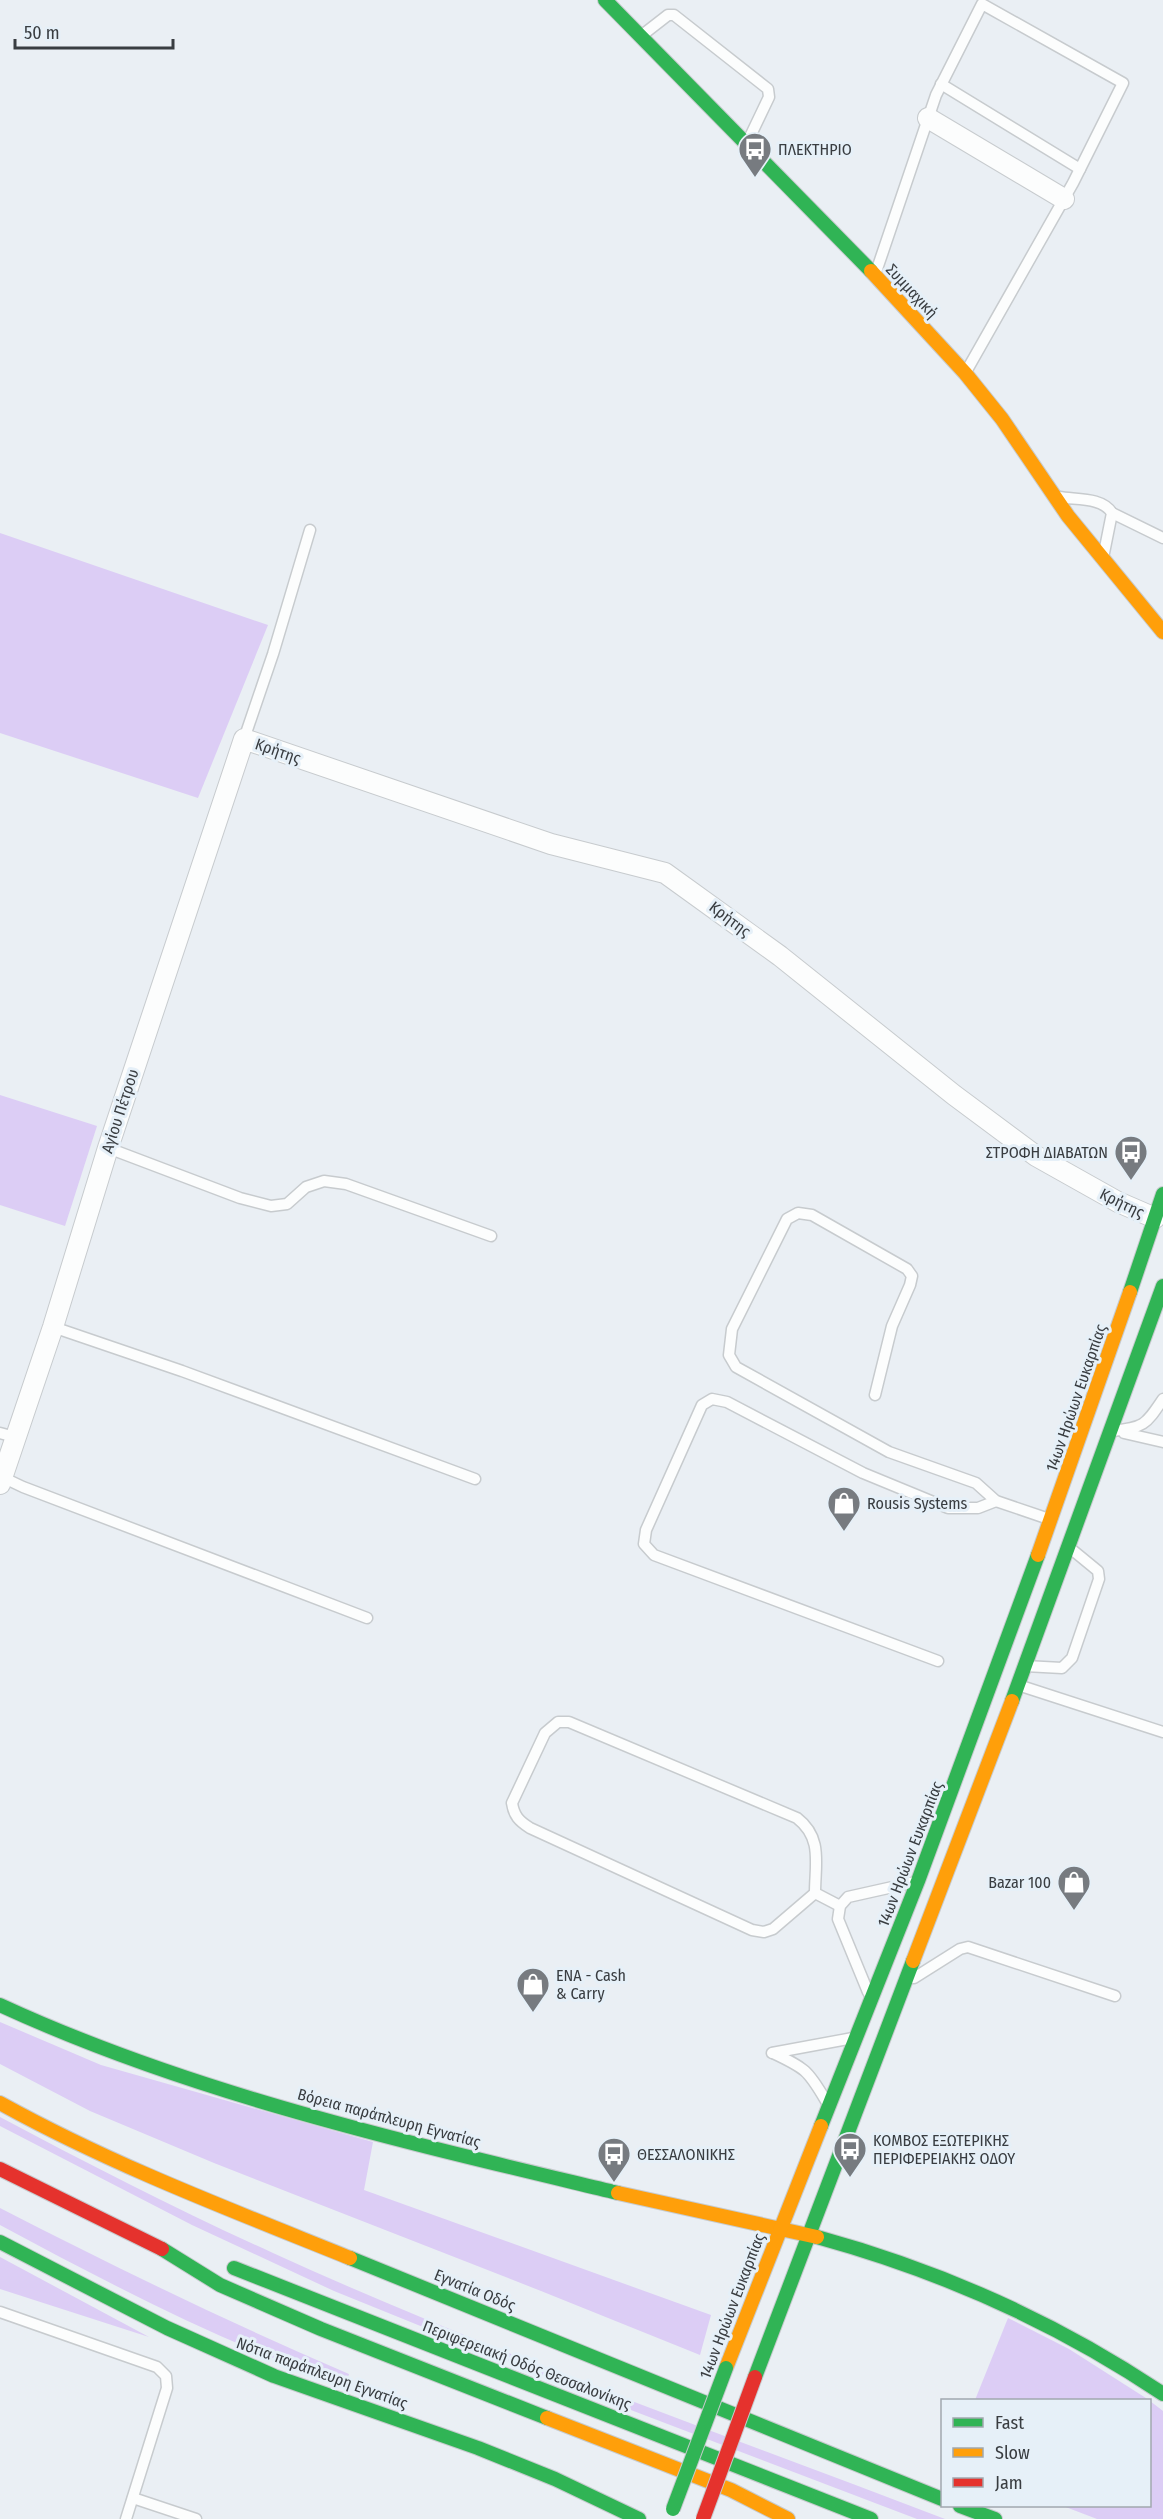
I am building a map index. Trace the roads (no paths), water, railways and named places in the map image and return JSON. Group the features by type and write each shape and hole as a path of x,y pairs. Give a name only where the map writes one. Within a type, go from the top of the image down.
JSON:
{"main road":[{"name":"Συμμαχική","path":"606,0 875,275 965,373 1002,419 1055,497 1163,632"},
{"name":"14ων Ηρώων Ευκαρπίας","path":"671,2514 726,2367 918,1881 1052,1520 1163,1194"},
{"path":"703,2519 808,2235 1018,1684 1163,1286"},
{"name":"Βόρεια παράπλευρη Εγνατίας","path":"0,2006 59,2034 206,2085 448,2152 720,2218 808,2235 869,2252 991,2297 1076,2340 1163,2394"},
{"name":"Εγνατία Οδός","path":"0,2103 54,2133 134,2171 236,2210 941,2499"},
{"path":"0,2169 168,2252 220,2285 731,2490 788,2519"},
{"name":"Νότια παράπλευρη Εγνατίας","path":"0,2242 167,2328 273,2376 478,2448 639,2519"},
{"path":"168,2252 203,2259"},
{"name":"Περιφερειακή Οδός Θεσσαλονίκης","path":"226,2264 872,2519"},
{"path":"965,2507 995,2519"}],"street":[{"path":"928,118 1064,199"},
{"name":"Αγίου Πέτρου","path":"1,1480 7,1435 53,1327 108,1149 244,739"},
{"name":"Κρήτης","path":"244,739 551,844 665,873 780,956 954,1095 1036,1156 1118,1202 1155,1218"}],"lane":[{"path":"875,275 941,84 982,4 1124,83 1064,199 965,373"},
{"path":"640,36 668,15 674,15 768,89 770,96 746,144"},
{"path":"941,84 1080,169"},
{"path":"1055,497 1100,503 1108,507 1112,513 1163,538"},
{"path":"1103,559 1112,513"},
{"path":"244,739 273,654 310,530"},
{"path":"108,1149 240,1198 272,1206 286,1204 306,1187 324,1181 346,1184 491,1236"},
{"path":"875,1395 892,1326 912,1276 907,1269 812,1215 798,1213 787,1219 732,1329 729,1355 736,1367 890,1452 976,1483 996,1502 1052,1520"},
{"path":"53,1327 182,1371 475,1479"},
{"path":"938,1661 654,1555 644,1544 646,1530 702,1405 712,1399 727,1402 863,1473 948,1508 978,1508 996,1502"},
{"path":"1112,1431 1137,1428 1149,1420 1163,1399"},
{"path":"1112,1431 1163,1442"},
{"path":"1,1480 367,1618"},
{"path":"1025,1665 1062,1668 1072,1658 1099,1580 1098,1571 1068,1547"},
{"path":"1018,1684 1163,1732"},
{"path":"558,1722 569,1722 797,1818 813,1834 816,1844 815,1893 773,1929 764,1932 752,1930 530,1828 513,1812 512,1803 545,1733 558,1722"},
{"path":"871,1999 838,1919 840,1906 848,1897 918,1881"},
{"path":"815,1893 840,1906"},
{"path":"906,1982 960,1949 968,1947 1115,1996"},
{"path":"829,2107 813,2079 801,2066 772,2053 856,2037"},
{"path":"0,2312 162,2371 167,2388 126,2519"},
{"path":"133,2498 196,2519"}],"place":[{"name":"ΠΛΕΚΤΗΡΙΟ","path":"755,178"},
{"name":"ΣΤΡΟΦΗ ΔΙΑΒΑΤΩΝ","path":"1131,1181"},
{"name":"Rousis Systems","path":"844,1532"},
{"name":"Bazar 100","path":"1074,1911"},
{"name":"ENA - Cash & Carry","path":"533,2013"},
{"name":"ΚΟΜΒΟΣ ΕΞΩΤΕΡΙΚΗΣ ΠΕΡΙΦΕΡΕΙΑΚΗΣ ΟΔΟΥ","path":"850,2178"},
{"name":"ΘΕΣΣΑΛΟΝΙΚΗΣ","path":"614,2183"}]}
